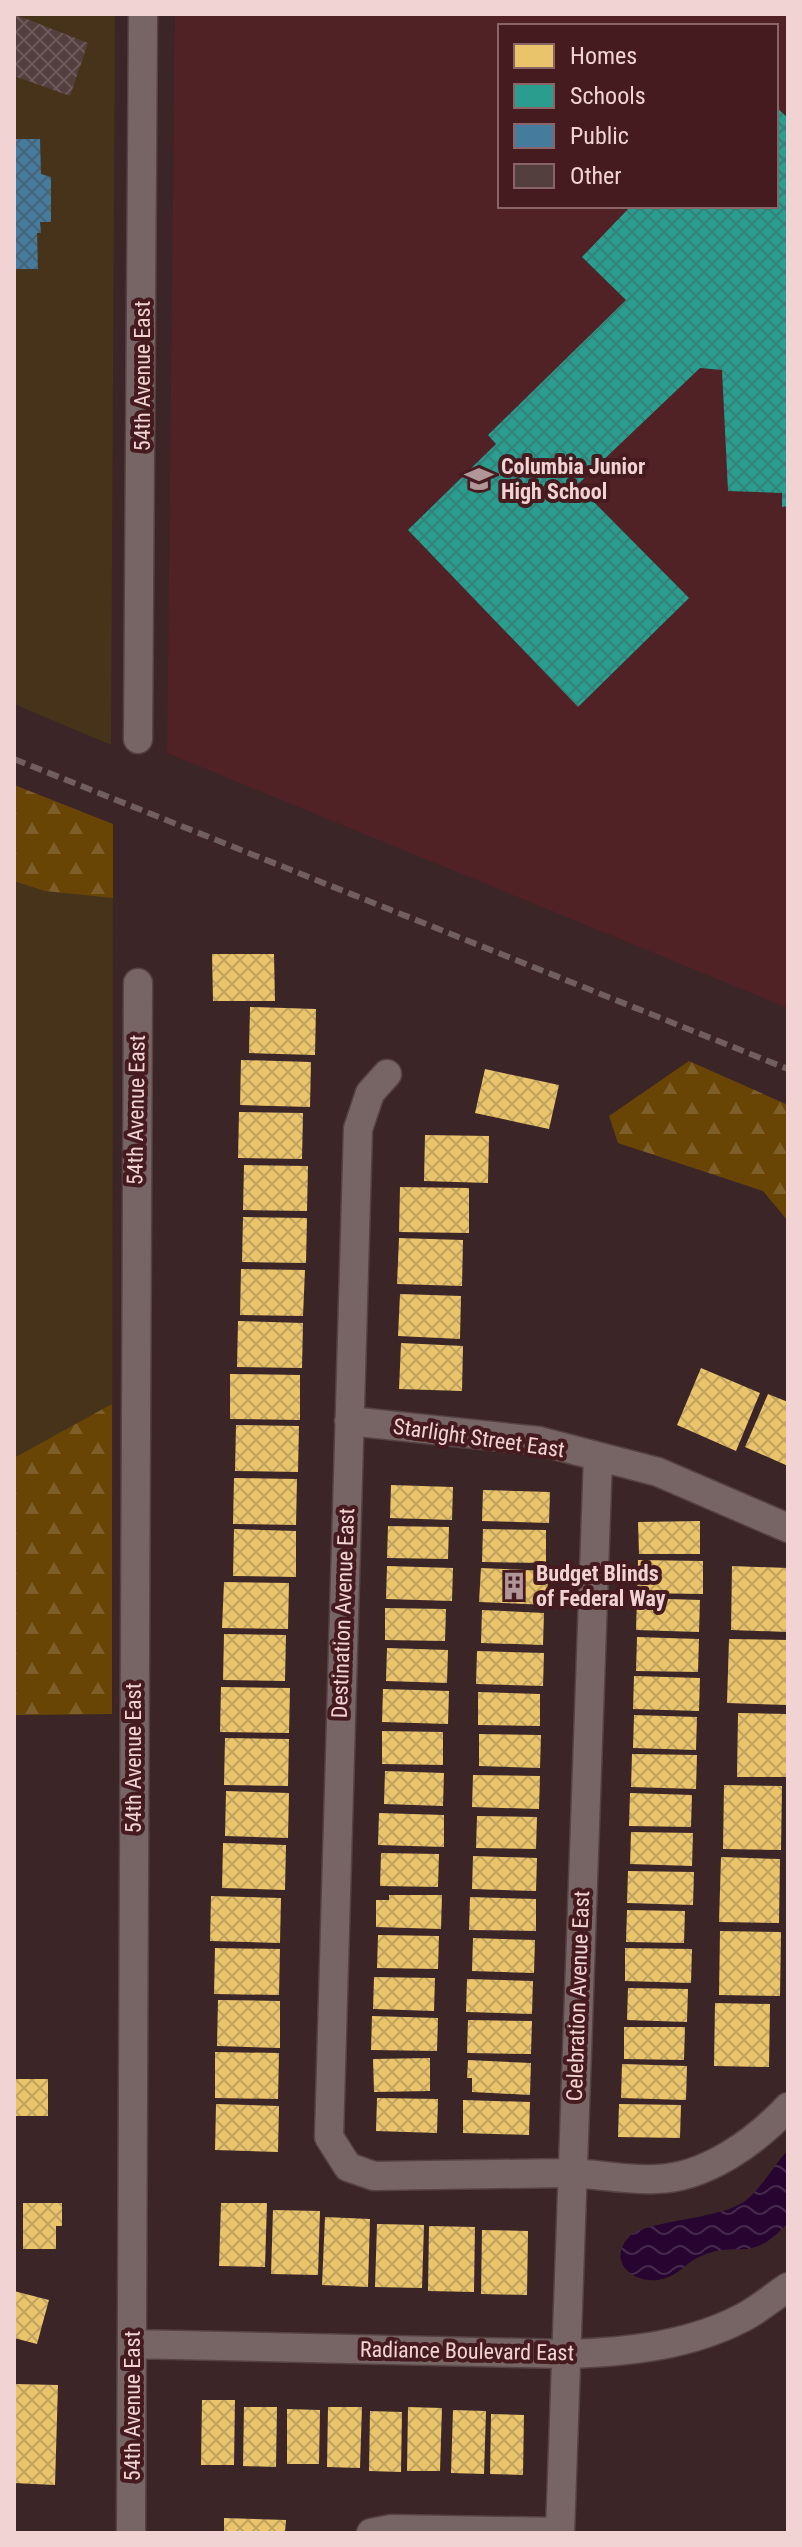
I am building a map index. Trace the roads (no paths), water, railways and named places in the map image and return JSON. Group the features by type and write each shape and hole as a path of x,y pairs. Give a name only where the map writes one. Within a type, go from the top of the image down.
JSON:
{"street":[{"name":"54th Avenue East","path":"138,739 143,14"},
{"name":"54th Avenue East","path":"131,2533 138,983"},
{"name":"Destination Avenue East","path":"387,1074 370,1093 358,1129 327,2120 329,2137 348,2167 374,2176 571,2173"},
{"name":"Starlight Street East","path":"349,1421 539,1441 658,1472 788,1528"},
{"name":"Celebration Avenue East","path":"559,2532 568,2354 571,2173 598,1457"},
{"path":"571,2173 658,2180 697,2169 764,2132 788,2107"},
{"name":"Radiance Boulevard East","path":"132,2344 568,2354 633,2352 690,2338 742,2318 788,2287"},
{"path":"371,2533 391,2529 559,2532"}],"water":[{"path":"788,2150 788,2223 763,2244 754,2248 715,2251 664,2279 640,2278 624,2267 622,2248 637,2231 718,2212 745,2201"}],"railway":[{"path":"14,759 788,1069"}],"place":[{"name":"Columbia Junior High School","path":"479,479"},
{"name":"Budget Blinds of Federal Way","path":"514,1586"}]}
